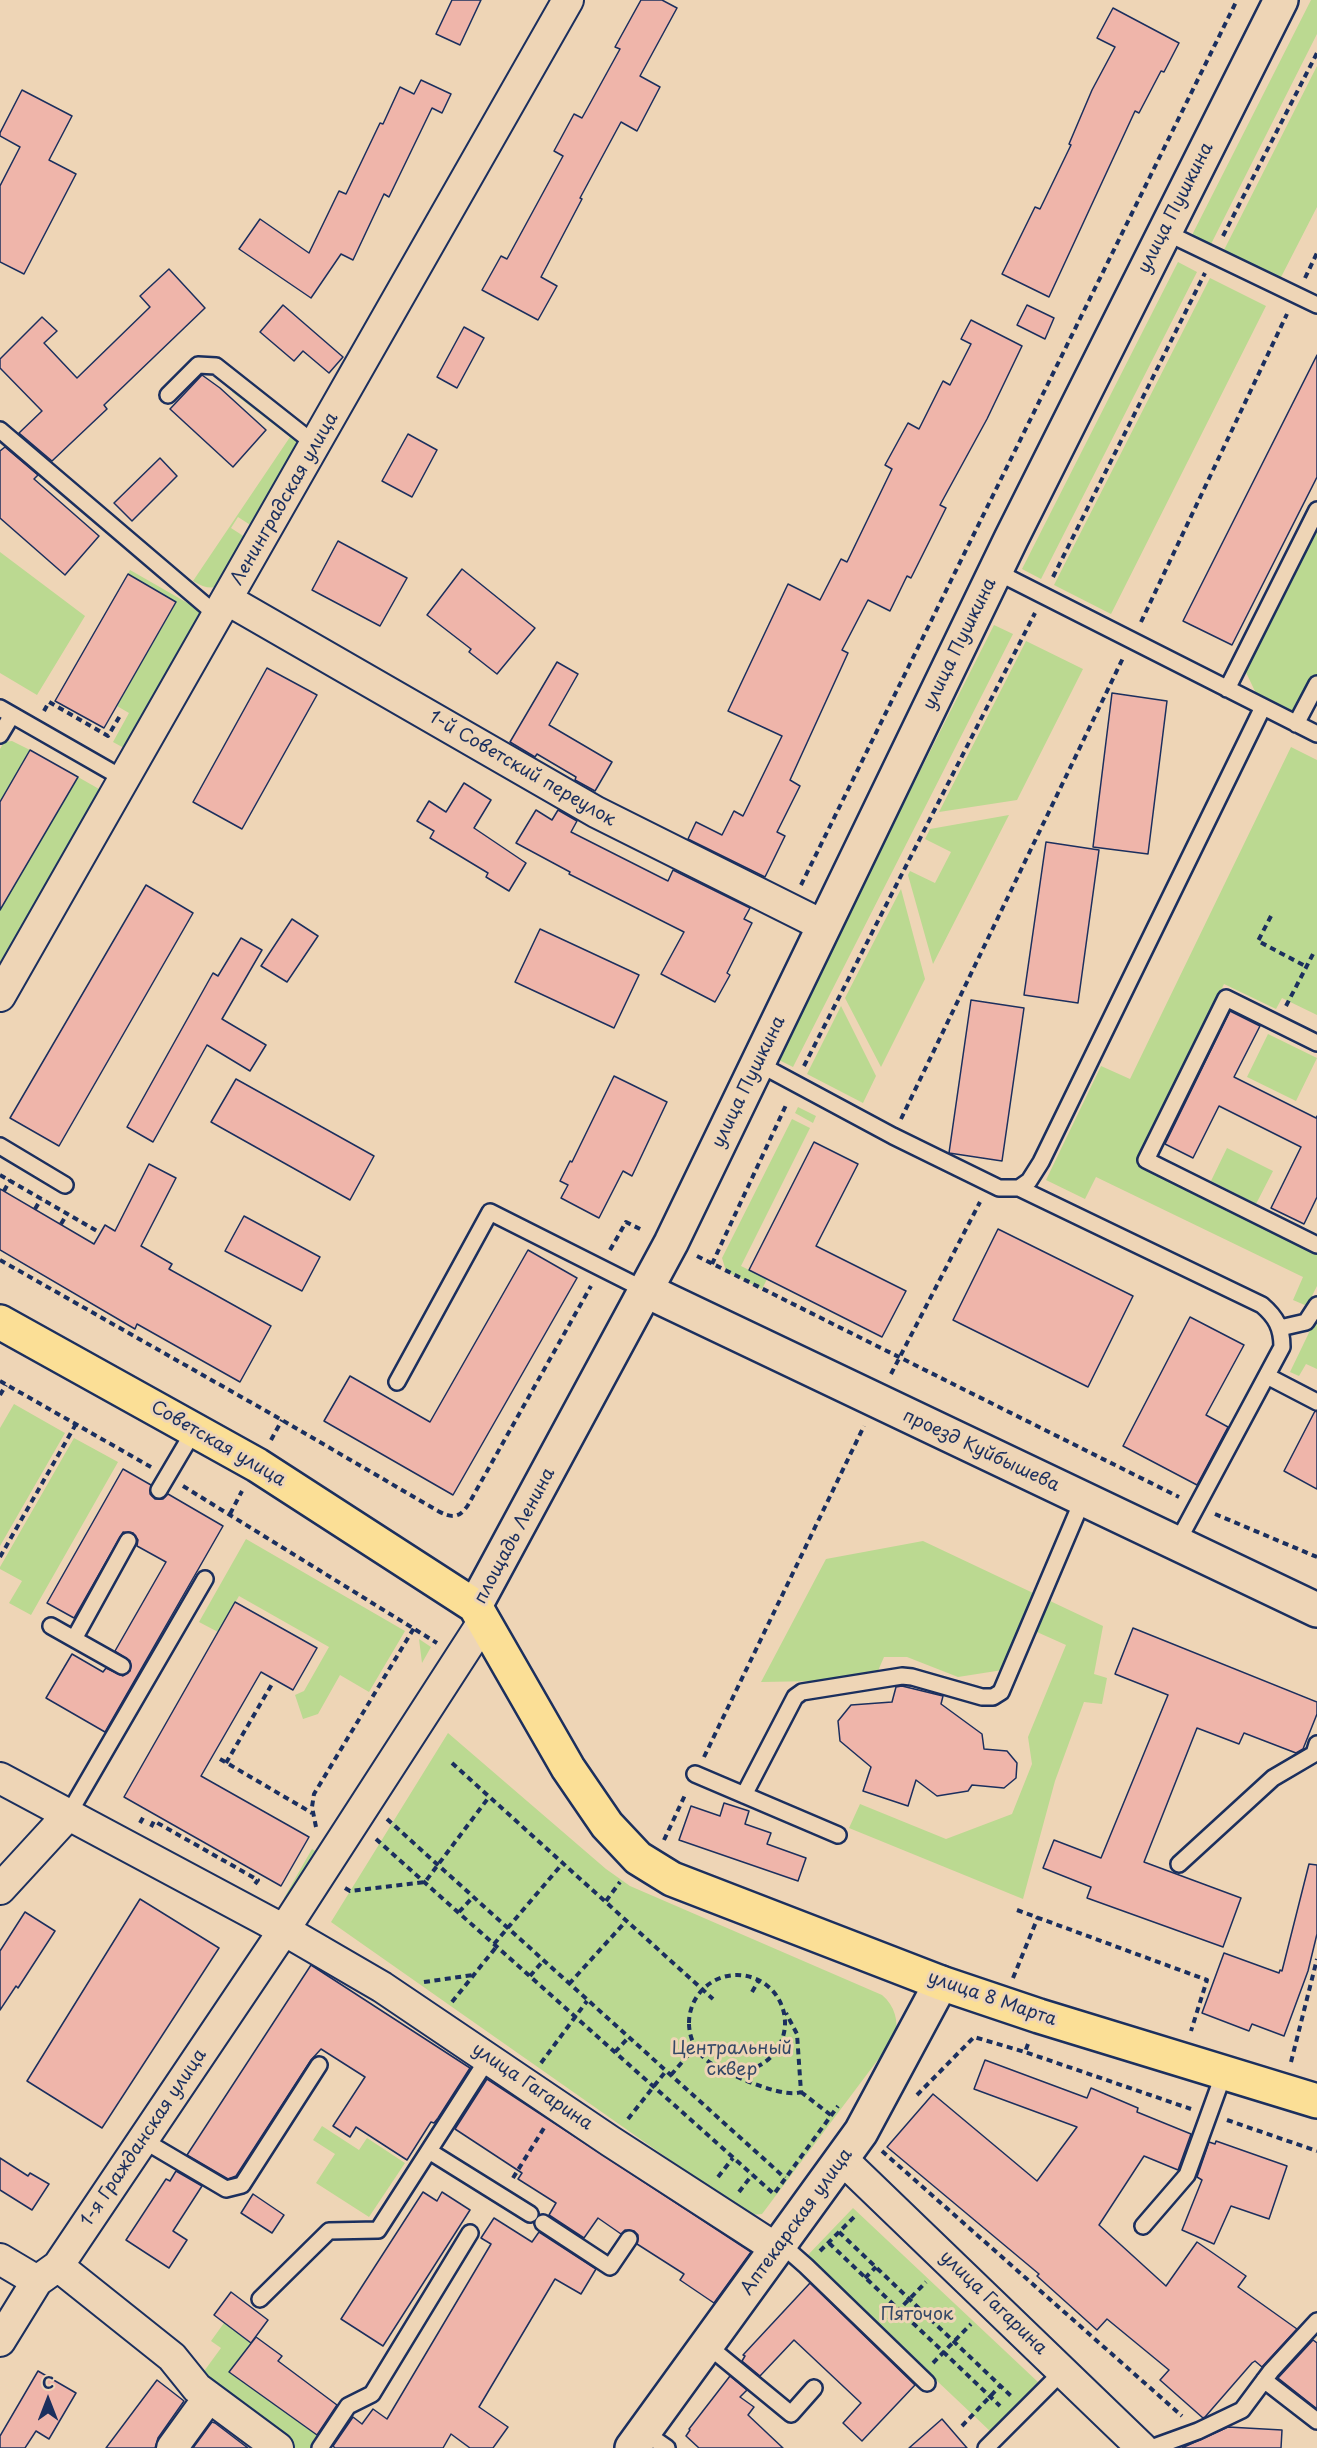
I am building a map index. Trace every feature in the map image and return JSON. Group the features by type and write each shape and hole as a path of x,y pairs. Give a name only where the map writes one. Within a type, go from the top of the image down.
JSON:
{"main road":[{"name":"улица Пушкина","path":"645,1290 759,1064 995,571 1281,0"},
{"name":"проезд Куйбышева","path":"645,1290 876,1402 1317,1610"},
{"name":"площадь Ленина","path":"645,1290 479,1614 568,1768 607,1825 638,1858 672,1879"},
{"name":"Советская улица","path":"0,1322 257,1465 420,1570"},
{"name":"Советская улица","path":"343,1520 420,1570 479,1614"},
{"name":"улица 8 Марта","path":"672,1879 941,1983 1039,2016 1317,2102"},
{"name":"Аптекарская улица","path":"648,2443 707,2345 861,2132 941,1983"}],"street":[{"name":"Ленинградская улица","path":"0,996 568,0"},
{"name":"1-й Советский переулок","path":"223,608 596,813 824,926"},
{"name":"1-я Гражданская улица","path":"0,2341 143,2140 284,1930 479,1614"},
{"name":"улица Гагарина","path":"0,1778 284,1930 382,1987 558,2105 664,2185 779,2247"},
{"path":"0,1889 68,1815"},
{"name":"улица Гагарина","path":"842,2159 1142,2448"},
{"path":"0,2259 47,2274 172,2356 197,2388 278,2448"},
{"path":"172,2448 209,2397"}],"lane":[{"path":"1165,232 1317,305"},
{"path":"168,395 198,365 216,366 316,445"},
{"path":"0,430 223,608"},
{"path":"1227,689 1317,510"},
{"path":"995,571 1317,735"},
{"path":"1296,724 1317,684"},
{"path":"1019,1188 1029,1181 1041,1162 1263,707"},
{"path":"0,735 6,711 124,779"},
{"path":"1317,1043 1226,998 1146,1160 1317,1245"},
{"path":"759,1064 893,1136 999,1188 1019,1188 1262,1305 1276,1319 1280,1328 1282,1347 1177,1543"},
{"path":"0,1146 65,1185"},
{"path":"397,1382 490,1212 645,1290"},
{"path":"1280,1328 1306,1322 1317,1305"},
{"path":"1267,1376 1317,1402"},
{"path":"159,1490 195,1430"},
{"path":"744,1795 795,1696 802,1692 902,1676 982,1697 993,1697 1001,1692 1083,1499"},
{"path":"74,1640 128,1541"},
{"path":"68,1815 205,1579"},
{"path":"51,1626 122,1666"},
{"path":"1179,1864 1272,1778 1314,1754 1317,1744"},
{"path":"695,1774 838,1835"},
{"path":"260,2299 329,2231 378,2230 489,2057"},
{"path":"143,2140 226,2189 239,2187 319,2065"},
{"path":"1143,2226 1187,2175 1224,2073"},
{"path":"429,2151 537,2218 610,2267 629,2239"},
{"path":"320,2448 348,2406 372,2394 470,2233"},
{"path":"779,2247 806,2265 924,2380"},
{"path":"1151,2448 1198,2431 1242,2410 1264,2380 1317,2321"},
{"path":"707,2345 791,2414 814,2388"},
{"path":"986,2448 1063,2372"},
{"path":"1264,2380 1317,2421"}],"path":[{"path":"788,910 1237,0"},
{"path":"711,1264 796,1083 1317,52"},
{"path":"893,1136 1317,253"},
{"path":"34,727 49,702 108,735 121,714"},
{"path":"1271,916 1258,942 1307,967"},
{"path":"1278,1023 1313,954"},
{"path":"4,1191 10,1180"},
{"path":"661,1846 876,1402 990,1183"},
{"path":"35,1209 41,1199"},
{"path":"61,1224 67,1214"},
{"path":"0,1260 447,1516 459,1515 468,1506"},
{"path":"0,1381 167,1476 423,1633"},
{"path":"0,1395 6,1385"},
{"path":"0,1557 76,1424"},
{"path":"317,1833 313,1813 314,1794 414,1628"},
{"path":"226,1763 272,1684"},
{"path":"220,1759 313,1813"},
{"path":"452,1763 713,1999"},
{"path":"350,1891 425,1882 489,1797"},
{"path":"380,1843 774,2194 785,2178 392,1824"},
{"path":"449,2005 506,1929 563,1863"},
{"path":"459,1912 472,1898"},
{"path":"1017,1910 1207,1980 1189,2038"},
{"path":"1012,1982 1038,1917"},
{"path":"569,1984 627,1920"},
{"path":"1290,2068 1317,1959"},
{"path":"530,1976 543,1961"},
{"path":"417,1983 473,1975"},
{"path":"801,2092 797,2034 772,1990 759,1980 742,1975 725,1977 703,1989 690,2013 690,2031 695,2047 706,2060 750,2084 792,2093 801,2092 832,2116 861,2132 1198,2431"},
{"path":"752,1992 759,1980"},
{"path":"538,2067 587,2001"},
{"path":"720,2068 747,2070 772,2057 782,2041 784,2032 784,2013 781,2004"},
{"path":"1024,2052 1039,2016"},
{"path":"911,2101 974,2037 1317,2151"},
{"path":"615,2052 628,2038"},
{"path":"670,2075 695,2047"},
{"path":"622,2126 666,2071"},
{"path":"501,2196 558,2105"},
{"path":"716,2180 733,2158"},
{"path":"738,2193 752,2175"},
{"path":"817,2254 856,2216"},
{"path":"839,2232 1017,2401"},
{"path":"828,2243 1006,2412"},
{"path":"865,2278 876,2267"},
{"path":"876,2334 926,2282"},
{"path":"924,2380 971,2324"},
{"path":"962,2426 1000,2385"}],"green space":[{"path":"1311,0 1317,0 1317,34 1209,248 1190,239"},
{"path":"1317,66 1317,207 1278,283 1222,254"},
{"path":"1178,262 1197,272 1041,579 1022,569"},
{"path":"1210,278 1266,306 1111,614 1054,585"},
{"path":"235,388 299,435 304,450 232,575 223,584 209,587 193,581 290,437 232,392","holes":["238,517 255,528 248,539 231,528"]},
{"path":"1317,524 1317,693 1301,725 1261,704 1243,666"},
{"path":"0,552 85,616 37,695 0,673"},
{"path":"130,570 203,614 124,748 113,742 129,713 117,706 176,603 128,574"},
{"path":"994,625 1013,634 793,1067 775,1058"},
{"path":"1026,641 1083,669 1017,800 939,812"},
{"path":"12,741 30,750 0,802 0,749 4,742"},
{"path":"1291,747 1317,760 1317,1015 1282,998 1276,1009 1224,984 1137,1164 1317,1251 1317,1286 1307,1306 1293,1300 1303,1277 1096,1177 1085,1199 1046,1180 1101,1066 1130,1079"},
{"path":"78,777 106,793 0,978 0,901"},
{"path":"1009,815 933,964 908,875 910,871 935,883 951,852 925,839 930,829"},
{"path":"901,889 925,979 881,1067 845,998"},
{"path":"841,1006 876,1076 863,1103 807,1074"},
{"path":"1268,1034 1317,1058 1296,1101 1247,1077"},
{"path":"798,1107 816,1116 813,1123 795,1113"},
{"path":"792,1119 810,1128 741,1266 767,1279 762,1289 726,1271 722,1258"},
{"path":"1227,1148 1273,1171 1256,1204 1211,1181"},
{"path":"1317,1316 1317,1369 1306,1364 1299,1376 1290,1372"},
{"path":"14,1404 65,1433 0,1546 0,1428"},
{"path":"74,1438 118,1462 31,1615 9,1603 22,1581 0,1567"},
{"path":"246,1539 405,1631 369,1692 340,1675 318,1714 303,1719 295,1695 304,1691 329,1647 239,1596 218,1632 199,1622"},
{"path":"923,1541 1103,1626 1094,1674 1107,1678 1102,1704 1084,1702 1055,1781 1023,1899 849,1828 860,1804 946,1839 1012,1814 1032,1764 1028,1737 1066,1645 1028,1628 1009,1669 958,1677 907,1657 884,1657 874,1680 761,1682 826,1559"},
{"path":"419,1639 431,1647 422,1663"},
{"name":"Центральный сквер","path":"448,1733 606,1869 630,1886 882,1995 890,2004 896,2020 895,2037 762,2214 751,2215 730,2202 331,1922"},
{"path":"312,1849 319,1853 291,1902 284,1898"},
{"path":"322,2126 359,2150 367,2138 405,2163 369,2217 316,2183 335,2154 313,2140"},
{"name":"Пяточок","path":"853,2208 1038,2382 991,2432 806,2257"},
{"path":"224,2323 251,2343 230,2373 319,2436 310,2448 290,2448 202,2374 221,2348 211,2341"}],"building":[{"path":"452,0 481,0 460,45 436,34"},
{"path":"641,0 662,0 677,8 640,76 660,87 637,131 621,122 580,198 582,199 541,277 557,286 538,320 482,290 501,256 507,259 563,156 554,151 574,114 582,118 620,49 615,47"},
{"path":"1113,8 1179,43 1139,113 1135,111 1049,297 1002,274 1035,207 1040,209 1071,145 1069,144 1092,90 1115,47 1097,38"},
{"path":"421,80 451,94 442,113 432,108 389,197 384,194 353,260 341,254 311,298 239,249 260,219 309,253 339,191 346,194 400,87 414,94"},
{"path":"22,90 72,116 49,160 76,174 24,274 0,262 0,186 20,147 0,136 0,133"},
{"path":"169,269 205,308 104,405 107,409 52,461 19,433 42,411 0,368 0,359 42,317 57,331 44,343 77,378 150,307 140,296"},
{"path":"283,305 343,357 329,373 303,351 294,361 260,332"},
{"path":"1027,305 1054,318 1045,339 1017,325"},
{"path":"971,320 1022,346 987,419 940,505 946,508 911,578 907,576 890,611 868,600 842,650 848,653 790,780 800,786 777,832 785,836 765,877 688,839 696,822 722,835 734,811 743,816 782,736 728,711 788,584 820,600 841,559 847,562 892,469 885,465 908,423 919,429 943,381 950,385 971,344 961,339"},
{"path":"464,327 484,338 457,388 437,377"},
{"path":"1317,355 1317,477 1232,645 1183,621"},
{"path":"202,375 220,388 266,430 233,467 170,409"},
{"path":"408,434 437,450 412,497 382,481"},
{"path":"5,447 38,475 34,479 99,536 65,575 0,518 0,451"},
{"path":"160,458 177,476 132,521 114,503"},
{"path":"338,541 407,578 380,626 312,590"},
{"path":"462,569 535,628 497,674 469,652 471,649 427,615"},
{"path":"128,574 176,602 104,728 55,701"},
{"path":"557,662 578,674 549,725 612,762 595,791 537,754 535,757 510,742"},
{"path":"267,668 317,695 242,829 193,802"},
{"path":"1112,693 1167,701 1148,854 1093,847"},
{"path":"30,750 78,777 0,910 0,802"},
{"path":"464,783 491,800 474,828 526,863 509,891 486,877 488,873 430,838 434,831 417,821 429,801 446,812"},
{"path":"536,810 552,820 558,810 577,821 571,832 668,881 673,870 750,908 744,919 752,923 727,973 730,975 715,1002 661,974 684,932 569,874 570,872 516,843"},
{"path":"1046,842 1099,850 1078,1003 1024,995"},
{"path":"146,885 193,913 59,1146 10,1118"},
{"path":"292,919 318,936 287,982 261,966"},
{"path":"540,929 639,975 614,1028 515,982"},
{"path":"241,938 262,950 222,1019 266,1045 250,1071 207,1045 153,1142 127,1127 213,973 218,976"},
{"path":"971,1000 1024,1008 1002,1161 949,1153"},
{"path":"1230,1011 1260,1026 1234,1077 1316,1118 1317,1116 1317,1197 1304,1224 1271,1208 1301,1147 1219,1106 1193,1158 1165,1144"},
{"path":"614,1076 667,1102 632,1176 623,1171 599,1218 561,1198 568,1185 560,1181 570,1161 572,1162"},
{"path":"236,1079 374,1156 350,1200 211,1122"},
{"path":"814,1142 858,1164 816,1246 906,1291 882,1337 749,1270"},
{"path":"149,1164 176,1178 141,1246 172,1264 169,1269 271,1326 240,1382 137,1324 135,1329 0,1250 0,1189 94,1244 105,1225 115,1231"},
{"path":"244,1216 320,1257 302,1291 225,1251"},
{"path":"998,1229 1133,1296 1088,1387 953,1320"},
{"path":"528,1250 577,1278 453,1495 324,1421 350,1376 430,1422"},
{"path":"1190,1317 1244,1345 1206,1415 1228,1427 1197,1485 1123,1446"},
{"path":"1315,1411 1317,1412 1317,1489 1284,1471"},
{"path":"123,1469 151,1485 150,1494 155,1499 163,1499 168,1494 223,1526 105,1732 46,1698 72,1654 103,1672 106,1668 123,1676 130,1671 130,1661 115,1651 166,1562 137,1546 138,1540 133,1533 123,1532 74,1618 47,1603"},
{"path":"235,1602 317,1648 293,1690 261,1672 201,1776 309,1837 281,1886 124,1797"},
{"path":"1133,1628 1317,1702 1317,1714 1303,1749 1296,1753 1244,1733 1239,1744 1197,1728 1144,1862 1241,1898 1223,1947 1087,1898 1091,1887 1043,1868 1054,1840 1101,1858 1168,1695 1115,1674"},
{"path":"902,1686 943,1696 941,1704 982,1734 984,1749 1007,1751 1017,1763 1016,1778 1004,1788 972,1785 968,1791 937,1796 916,1780 908,1806 863,1791 871,1767 840,1741 838,1721 851,1705 892,1702 896,1687"},
{"path":"724,1803 749,1811 745,1824 771,1833 767,1844 806,1858 798,1881 679,1840 691,1806 720,1816"},
{"path":"1309,1864 1317,1865 1317,1934 1308,1971 1284,2036 1252,2024 1249,2031 1202,2013 1224,1953 1279,1973 1280,1970 1282,1971"},
{"path":"140,1899 219,1948 102,2128 27,2081"},
{"path":"25,1912 55,1931 18,1988 16,1986 0,2010 0,1951"},
{"path":"311,1965 470,2068 438,2118 434,2123 431,2122 407,2160 356,2127 350,2137 333,2126 365,2077 321,2049 311,2060 236,2176 228,2179 187,2155"},
{"path":"985,2060 1087,2098 1091,2088 1138,2108 1137,2112 1191,2134 1178,2170 1144,2156 1099,2225 1166,2286 1197,2242 1246,2276 1238,2287 1297,2329 1262,2367 1255,2361 1252,2363 1205,2417 1203,2418 1160,2380 1169,2370 1107,2319 1097,2330 1037,2276 1039,2274 887,2147 933,2094 1037,2181 1077,2127 974,2089"},
{"path":"487,2079 751,2252 714,2303 680,2280 684,2274 637,2244 638,2235 634,2231 625,2230 621,2234 598,2218 584,2238 549,2215 556,2203 518,2179 522,2173 455,2129"},
{"path":"1216,2141 1287,2166 1269,2219 1231,2206 1214,2244 1182,2230 1202,2180 1197,2177 1209,2142 1215,2144"},
{"path":"0,2158 28,2176 30,2173 49,2184 32,2210 0,2190"},
{"path":"176,2171 202,2186 173,2231 187,2240 169,2268 126,2240 166,2179 170,2181"},
{"path":"423,2192 437,2201 442,2192 470,2210 383,2346 341,2319"},
{"path":"253,2194 284,2215 272,2233 241,2213"},
{"path":"494,2218 532,2242 539,2232 596,2269 581,2294 555,2279 479,2407 508,2427 493,2448 470,2448 451,2434 443,2448 335,2448 333,2446 353,2417 362,2424 373,2409 387,2419 491,2244 481,2238"},
{"path":"810,2283 915,2385 862,2441 843,2423 861,2403 794,2340 760,2376 742,2361 745,2356 743,2355"},
{"path":"231,2292 268,2320 251,2343 214,2315"},
{"path":"256,2337 282,2356 278,2361 337,2405 317,2435 229,2372"},
{"path":"1313,2340 1317,2343 1317,2409 1278,2378"},
{"path":"38,2371 76,2393 49,2439 36,2431 25,2448 0,2448 0,2436"},
{"path":"730,2376 747,2390 740,2397 754,2407 748,2415 783,2448 699,2448 686,2436"},
{"path":"157,2380 184,2401 158,2438 155,2448 106,2448"},
{"path":"942,2419 967,2448 909,2448"},
{"path":"212,2422 215,2423 248,2448 193,2448"},
{"path":"1228,2427 1282,2430 1281,2448 1182,2448"}]}
